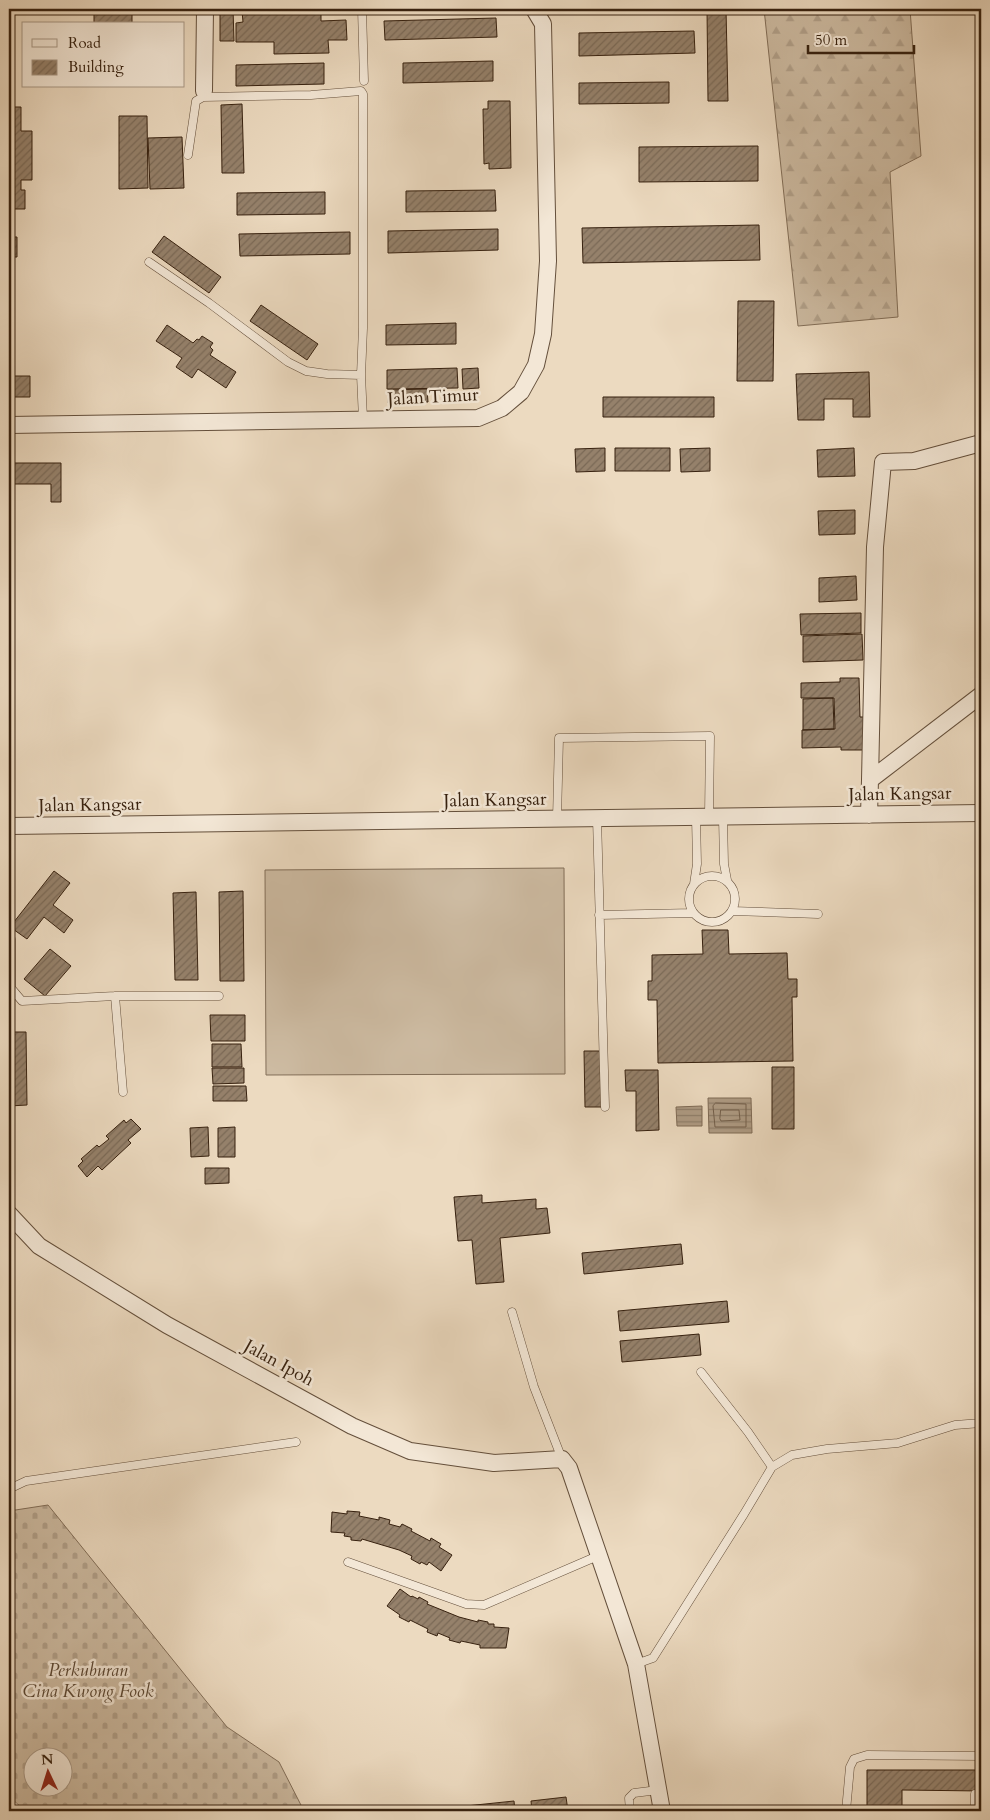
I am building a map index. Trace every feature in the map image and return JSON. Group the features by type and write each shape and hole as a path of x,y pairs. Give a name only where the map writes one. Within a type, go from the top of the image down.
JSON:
{"street":[{"path":"204,91 205,9"},
{"name":"Jalan Timur","path":"9,425 478,418 502,408 521,392 536,365 543,334 548,261 543,24 534,9"},
{"path":"870,815 875,548 883,462 914,461 981,443"},
{"path":"870,780 981,695"},
{"name":"Jalan Kangsar","path":"9,826 981,813"},
{"name":"Jalan Ipoh","path":"9,1214 39,1246 159,1320 352,1426 410,1451 494,1464 562,1459"},
{"path":"562,1459 569,1468 636,1664 662,1811"}],"lane":[{"path":"362,9 364,81"},
{"path":"188,155 196,101 202,97 311,95 361,91 363,94 363,328 361,375 363,420"},
{"path":"149,262 209,303 288,362 306,371 326,374 361,375"},
{"path":"557,819 559,738 710,736 709,817 694,884 688,898 693,913 702,920 713,922 724,919 732,911 736,903 736,895 733,887 727,880 714,875 706,876 694,884"},
{"path":"709,817 724,864 727,880"},
{"path":"597,818 605,1107"},
{"path":"732,911 818,914"},
{"path":"600,915 693,913"},
{"path":"9,939 11,939 11,988 22,1001 115,996 219,996"},
{"path":"115,996 123,1092"},
{"path":"512,1312 534,1387 562,1459"},
{"path":"701,1372 748,1432 772,1467"},
{"path":"636,1664 653,1658 772,1467 792,1455 827,1449 898,1442 955,1425 981,1423"},
{"path":"9,1490 26,1481 296,1442"},
{"path":"348,1562 466,1604 484,1605 600,1555"},
{"path":"846,1811 850,1767 854,1759 867,1755 981,1756"},
{"path":"630,1811 629,1798 634,1793 658,1790"},
{"path":"975,1794 975,1811"},
{"path":"9,1802 19,1811"}],"green space":[{"path":"764,9 910,9 921,156 890,172 898,317 798,326"},
{"path":"564,868 565,1074 266,1075 265,870"},
{"name":"Perkuburan Cina Kwong Fook","path":"48,1505 227,1727 279,1762 304,1811 9,1811 9,1511"}],"water":[{"path":"708,1098 751,1098 752,1133 709,1133"},
{"path":"702,1106 702,1126 677,1126 676,1107"}],"building":[{"path":"94,9 132,9 132,22 94,22"},
{"path":"220,9 233,9 234,41 220,41"},
{"path":"321,9 321,21 346,20 347,40 328,40 329,53 274,54 274,42 236,42 236,23 243,22 242,11"},
{"path":"578,9 658,9 658,10 578,12"},
{"path":"707,9 726,9 728,101 708,101"},
{"path":"496,18 497,37 385,40 384,21"},
{"path":"694,31 695,53 579,56 579,33"},
{"path":"493,61 493,81 403,83 403,63"},
{"path":"324,63 324,84 236,86 236,65"},
{"path":"669,82 669,103 579,104 579,83"},
{"path":"488,101 510,101 511,168 489,169 489,163 484,164 483,109 488,109"},
{"path":"242,104 244,173 222,173 221,105"},
{"path":"9,107 21,107 21,131 32,131 32,180 21,180 21,190 25,190 25,209 9,209"},
{"path":"119,116 147,116 148,188 119,189"},
{"path":"182,137 184,188 150,189 148,138"},
{"path":"758,146 758,181 639,182 639,147"},
{"path":"495,190 496,211 406,212 406,191"},
{"path":"325,192 325,214 237,215 237,193"},
{"path":"759,225 760,260 583,263 582,228"},
{"path":"498,229 498,250 388,253 388,231"},
{"path":"350,232 350,254 240,256 239,234"},
{"path":"164,236 221,277 209,293 152,252"},
{"path":"9,237 17,237 17,257 9,257"},
{"path":"738,301 774,301 773,381 737,381"},
{"path":"261,305 318,344 307,360 250,321"},
{"path":"456,323 456,344 386,345 386,325"},
{"path":"167,325 193,343 202,336 213,343 210,347 213,350 210,355 236,372 226,388 198,369 192,378 176,367 182,358 156,341"},
{"path":"457,368 458,388 387,389 387,370"},
{"path":"478,368 479,388 463,389 462,369"},
{"path":"869,372 870,417 853,417 853,399 824,399 824,420 798,420 796,374"},
{"path":"9,376 30,376 30,397 10,397 9,403"},
{"path":"427,389 428,402 388,403 388,390"},
{"path":"603,397 714,397 714,417 603,417"},
{"path":"605,448 605,471 576,472 575,449"},
{"path":"615,448 670,448 670,471 615,471"},
{"path":"710,448 710,471 681,472 680,449"},
{"path":"854,448 855,476 818,477 817,450"},
{"path":"9,463 61,463 61,502 51,502 51,484 9,484"},
{"path":"855,510 855,534 819,535 818,511"},
{"path":"856,576 857,600 819,602 819,578"},
{"path":"861,613 861,633 801,635 800,614"},
{"path":"862,634 863,660 803,662 803,636"},
{"path":"840,678 859,678 860,717 865,717 865,750 841,750 841,747 802,748 802,730 835,729 834,698 801,698 801,683 840,682"},
{"path":"833,698 834,729 803,730 803,699"},
{"path":"54,871 70,883 53,905 73,920 64,933 44,917 27,939 10,927"},
{"path":"243,891 244,981 220,981 219,892"},
{"path":"196,892 198,980 175,980 173,893"},
{"path":"702,930 728,930 729,954 787,953 788,979 797,979 797,997 792,997 793,1061 658,1063 657,1000 648,1000 648,981 652,981 652,955 703,954"},
{"path":"50,949 71,966 45,996 24,979"},
{"path":"210,1015 245,1015 245,1041 211,1041"},
{"path":"9,1032 26,1032 27,1105 9,1106"},
{"path":"212,1044 241,1044 242,1067 212,1067"},
{"path":"584,1051 602,1051 602,1107 585,1107"},
{"path":"772,1067 794,1067 794,1129 772,1129"},
{"path":"212,1068 244,1068 244,1083 213,1084"},
{"path":"625,1070 658,1070 659,1130 636,1131 636,1091 626,1091"},
{"path":"213,1086 246,1086 247,1101 213,1101"},
{"path":"131,1119 141,1129 128,1140 131,1143 102,1170 98,1166 87,1177 78,1166 83,1161 81,1159 97,1145 99,1147 109,1139 106,1136 124,1120 126,1123"},
{"path":"208,1127 209,1156 191,1157 190,1128"},
{"path":"235,1127 235,1157 218,1157 218,1128"},
{"path":"205,1168 229,1168 229,1183 205,1184"},
{"path":"482,1195 482,1203 536,1199 536,1209 547,1208 550,1233 500,1238 504,1282 476,1284 472,1240 458,1241 454,1197"},
{"path":"681,1244 683,1264 584,1274 582,1253"},
{"path":"727,1301 729,1322 620,1331 618,1311"},
{"path":"699,1334 701,1355 622,1362 620,1341"},
{"path":"347,1511 360,1512 359,1516 379,1520 379,1517 390,1520 389,1524 400,1527 402,1524 430,1541 431,1538 441,1544 439,1547 452,1555 441,1571 429,1562 427,1565 421,1562 420,1564 411,1559 412,1556 399,1550 362,1539 361,1541 351,1540 351,1537 344,1536 345,1533 331,1532 332,1512 347,1514"},
{"path":"400,1589 411,1597 418,1599 419,1597 428,1602 427,1604 459,1617 478,1622 478,1620 488,1622 488,1624 494,1624 494,1627 509,1628 506,1648 480,1648 480,1645 449,1640 450,1638 438,1633 437,1636 427,1632 428,1629 399,1617 400,1615 387,1606"},
{"path":"867,1770 981,1770 981,1791 902,1790 902,1811 867,1811"},
{"path":"566,1797 568,1811 532,1811 531,1801"},
{"path":"514,1801 515,1811 467,1811 466,1806"}]}
